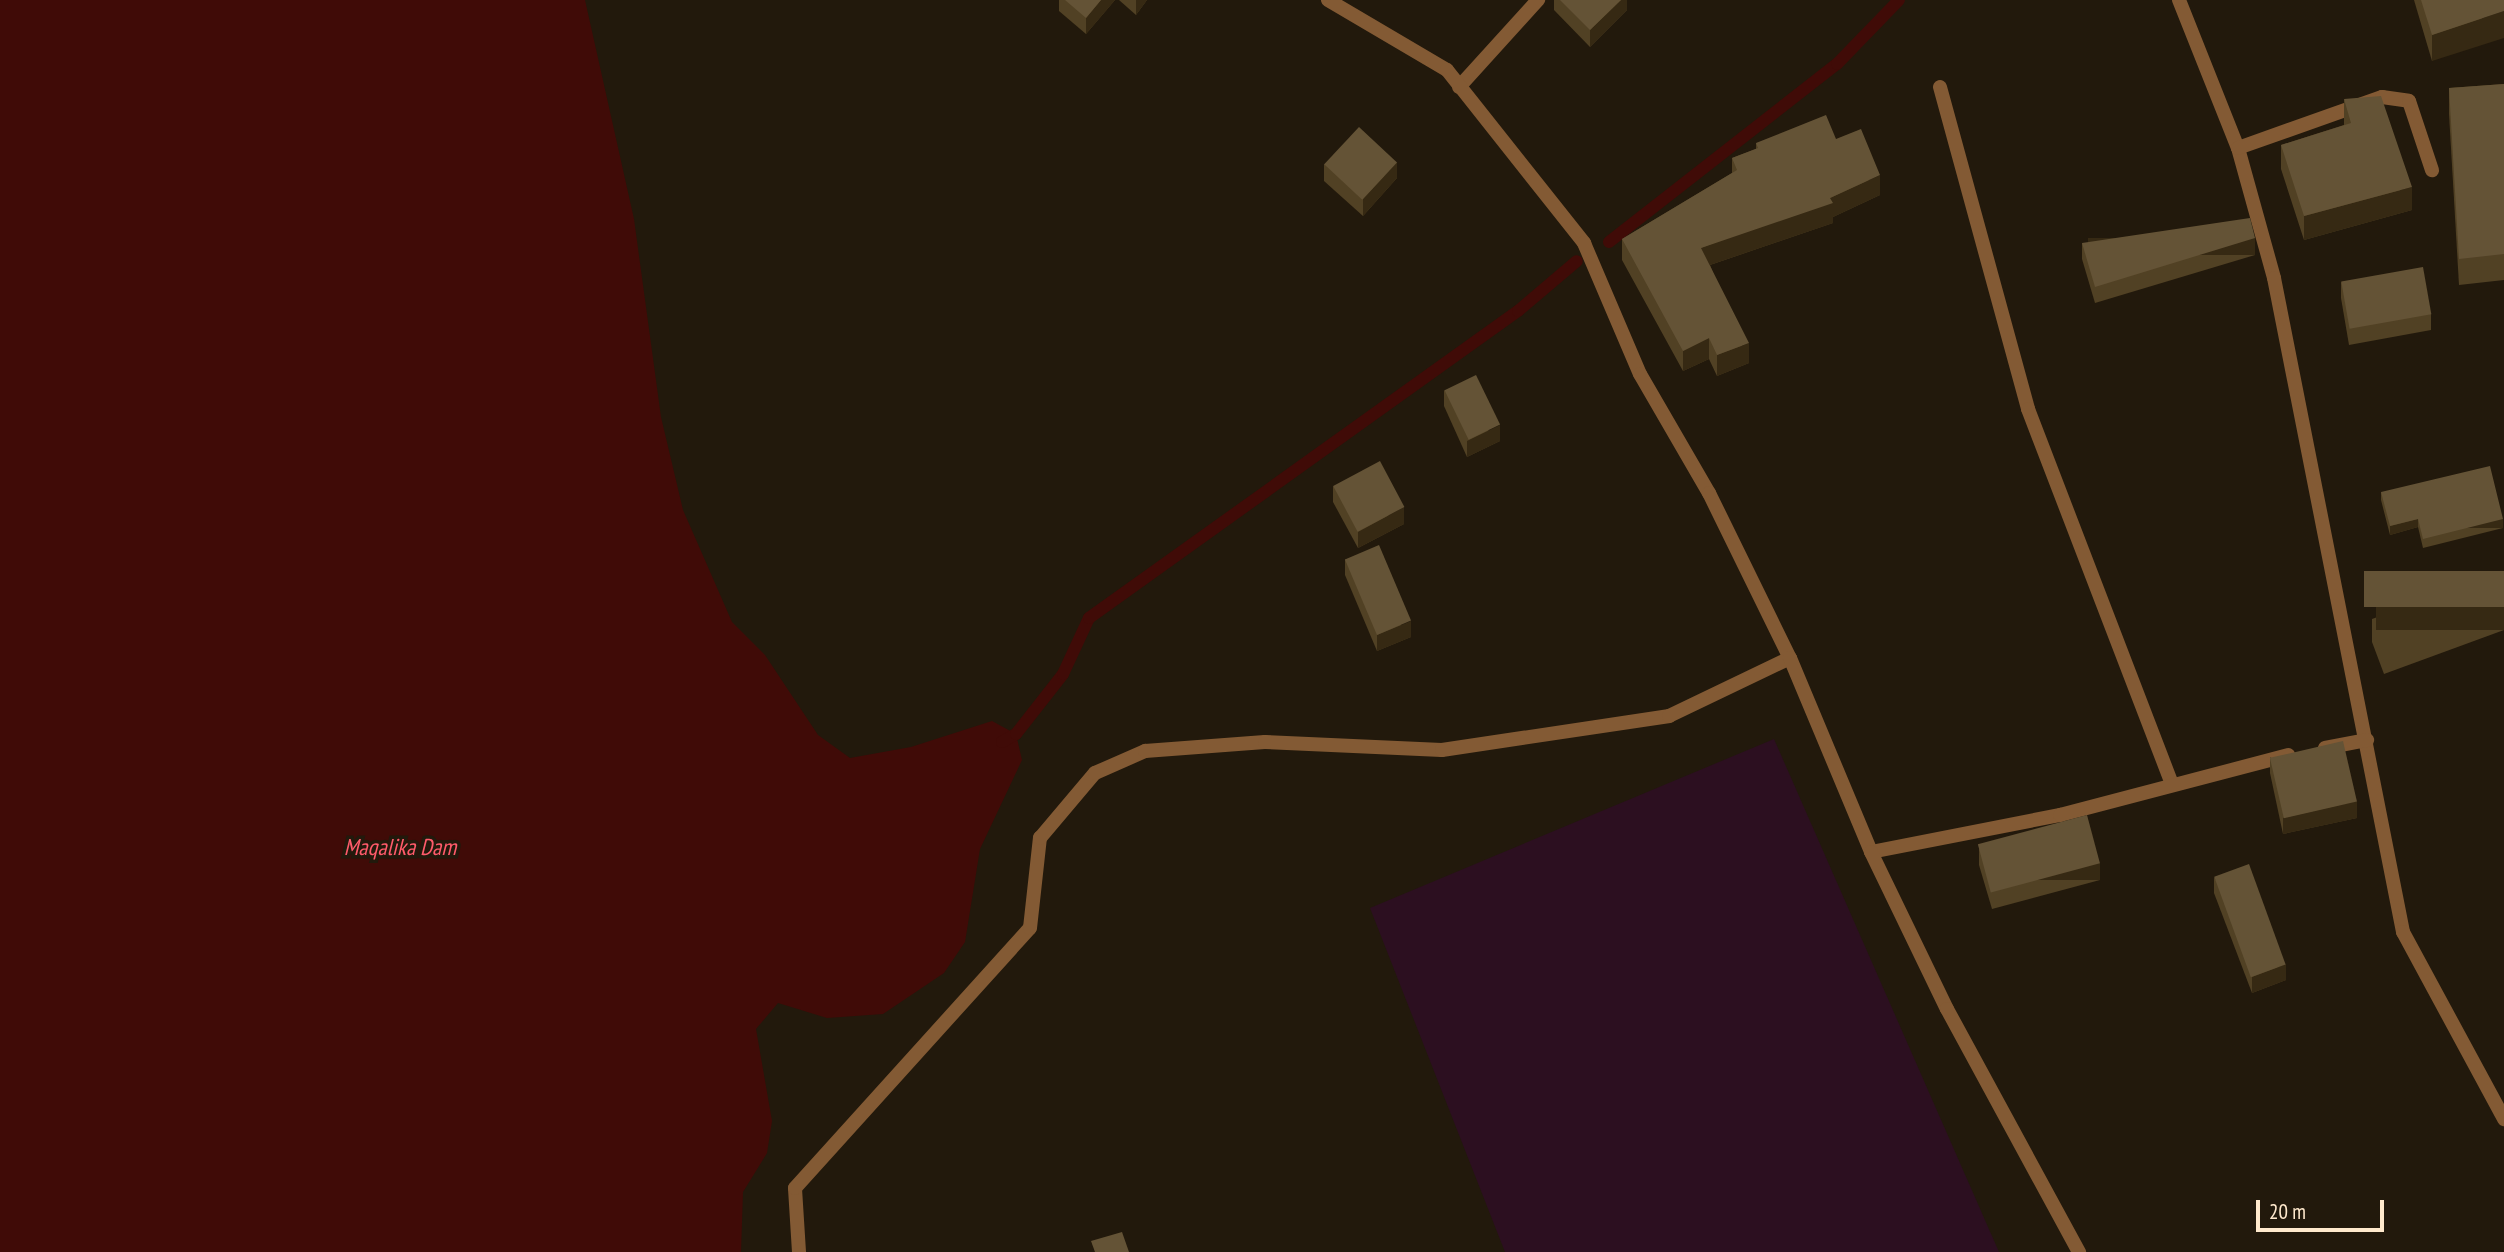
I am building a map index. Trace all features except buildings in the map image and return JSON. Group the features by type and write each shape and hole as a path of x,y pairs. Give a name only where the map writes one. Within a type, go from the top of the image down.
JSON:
{"street":[{"path":"1328,0 1410,45 1460,86 1584,243 1640,374 1709,493 1790,658 1871,852 2079,1252"},
{"path":"1460,86 1538,0"},
{"path":"2179,0 2238,148 2274,278 2403,932 2504,1119"},
{"path":"1940,87 2028,408 2171,782"},
{"path":"2238,148 2382,97 2409,100 2432,170"},
{"path":"799,1252 795,1188 1030,928 1041,838 1096,773 1145,751 1265,742 1442,750 1670,716 1790,658"},
{"path":"1871,852 2060,815 2171,782 2367,740"}],"shaded area":[{"path":"1774,739 1999,1252 1505,1252 1370,908"}],"water":[{"name":"Maqalika Dam","path":"0,0 585,0 634,219 661,417 683,510 732,622 765,655 818,735 850,758 911,747 992,721 1016,734 1022,760 980,849 965,942 944,973 883,1014 827,1018 778,1003 756,1029 772,1121 767,1153 743,1192 741,1252 0,1252"}],"waterway":[{"path":"1609,242 1837,64 1899,0"},
{"path":"1002,742 1016,734 1063,674 1089,618 1518,311 1577,261"}]}
